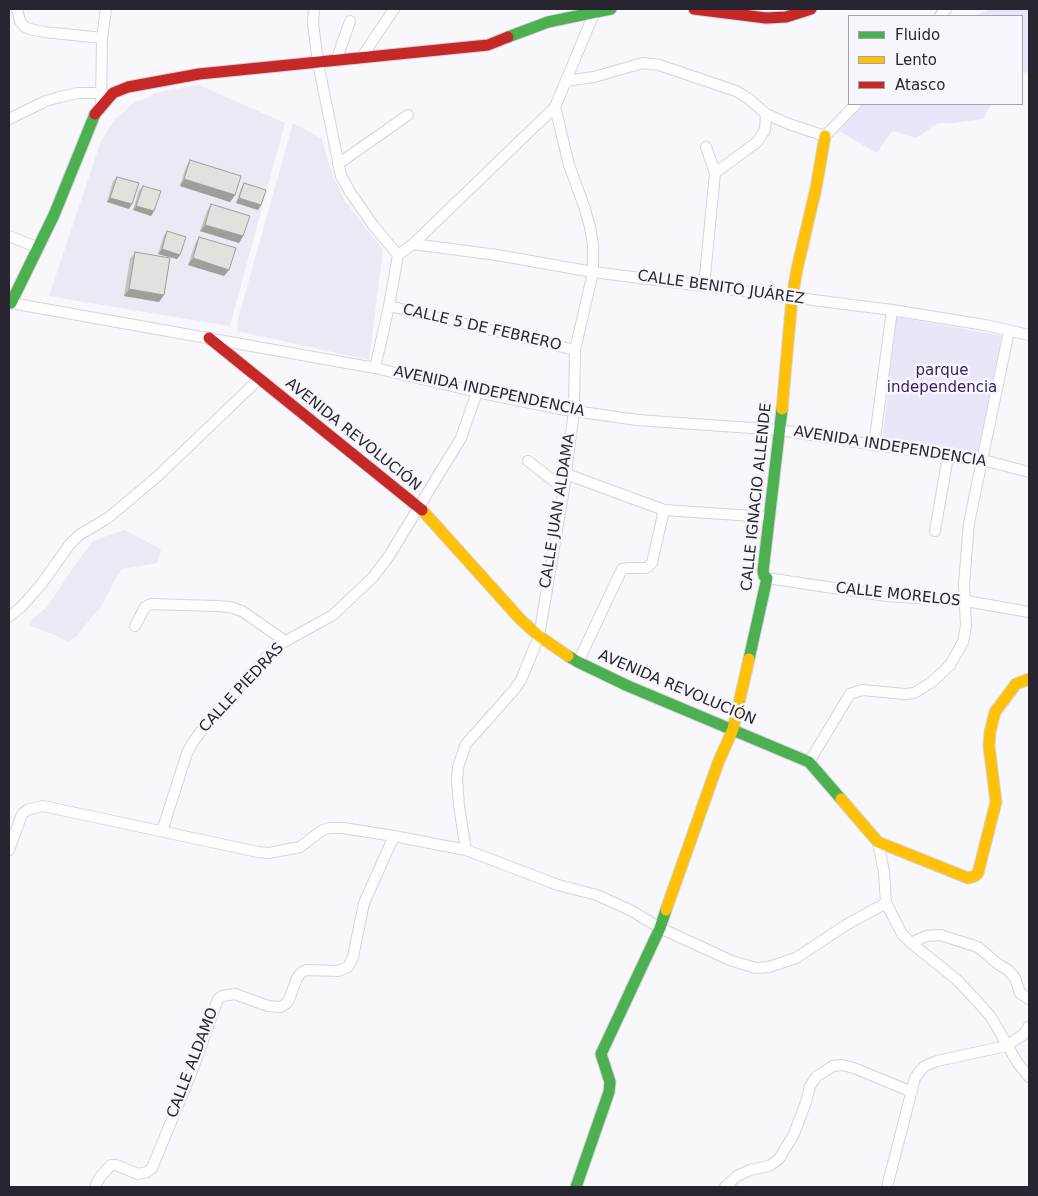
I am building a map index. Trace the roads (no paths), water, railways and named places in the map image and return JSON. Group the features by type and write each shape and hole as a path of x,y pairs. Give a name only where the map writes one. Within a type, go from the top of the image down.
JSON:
{"street":[{"path":"17,9 20,21 25,27 30,29 102,38"},
{"path":"101,106 102,38 106,9"},
{"path":"314,9 313,23 318,63 341,176 373,225 398,255"},
{"path":"361,58 394,9"},
{"path":"10,303 54,215 95,114 113,93 128,87 199,74 488,45 548,22 594,10 611,9"},
{"path":"694,9 766,18 786,17 811,9"},
{"path":"375,368 398,255 413,244 555,107 594,10"},
{"path":"336,61 350,21"},
{"path":"566,81 594,78 643,63 651,63 736,91 748,98 766,114 826,136 855,105"},
{"path":"9,119 60,96 78,93 100,93"},
{"name":"CALLE JUAN ALDAMA","path":"466,850 459,806 458,767 466,744 521,680 538,636 566,474 574,411 575,350 593,272 593,245 590,227 569,164 555,107"},
{"path":"715,173 757,142 765,130 766,114"},
{"path":"338,164 408,115"},
{"name":"CALLE IGNACIO ALLENDE","path":"576,1187 584,1160 606,1104 610,1082 603,1063 602,1048 660,928 718,763 733,729 767,578 764,576 763,570 780,430 792,298 826,136"},
{"path":"704,286 715,173 706,147"},
{"path":"9,236 39,248"},
{"name":"CALLE BENITO JUÁREZ","path":"413,244 498,255 593,272 892,310 1029,335"},
{"name":"AVENIDA INDEPENDENCIA","path":"10,303 375,368 531,404 637,420 780,430 983,460 1029,472"},
{"name":"CALLE 5 DE FEBRERO","path":"389,306 575,350"},
{"path":"874,445 892,310"},
{"path":"810,762 850,694 862,690 914,693 932,682 950,665 964,642 966,602 964,584 968,523 983,460 1009,331"},
{"name":"AVENIDA REVOLUCIÓN","path":"209,338 419,507 521,620 538,636 578,662 637,690 810,762 878,842 968,878 978,873 996,802 990,732 996,712 1007,694 1016,684 1029,680"},
{"path":"9,617 40,586 70,544 79,535 108,518 159,475 259,379"},
{"name":"CALLE PIEDRAS","path":"162,831 187,753 193,742 212,717 277,646 333,614 373,577 389,556 461,438 477,392"},
{"path":"935,532 948,456"},
{"path":"528,461 564,489"},
{"path":"566,474 664,510 768,517"},
{"path":"578,662 622,569 646,568 652,563 664,510"},
{"name":"CALLE MORELOS","path":"767,578 887,596 966,602 1029,612"},
{"path":"135,626 145,607 150,604 230,607 242,611 284,641"},
{"path":"9,850 22,814 36,806 162,831 238,849 269,853 300,848 324,829 343,828 394,836 466,850 558,885 597,895 632,911 660,928 732,961 756,968 769,967 796,958 846,925 886,903"},
{"name":"CALLE ALDAMO","path":"94,1187 111,1165 116,1165 138,1174 147,1172 152,1168 192,1071 218,999 228,994 235,994 268,1006 281,1007 288,1002 300,973 306,970 338,971 348,967 354,957 364,903 394,836"},
{"path":"878,842 884,872 886,903 902,934 956,978 976,1000 991,1017 1006,1046 1029,1077"},
{"path":"911,943 926,936 940,935 978,947 1008,970 1015,978 1020,993 1029,999"},
{"path":"887,1187 915,1078 925,1066 937,1061 1006,1046 1024,1034 1029,1026"},
{"path":"725,1187 737,1176 750,1170 769,1166 779,1159 794,1134 810,1086 817,1076 833,1066 842,1065 854,1068 912,1092"}],"park label":[{"name":"parque independencia","path":"942,380"}]}
